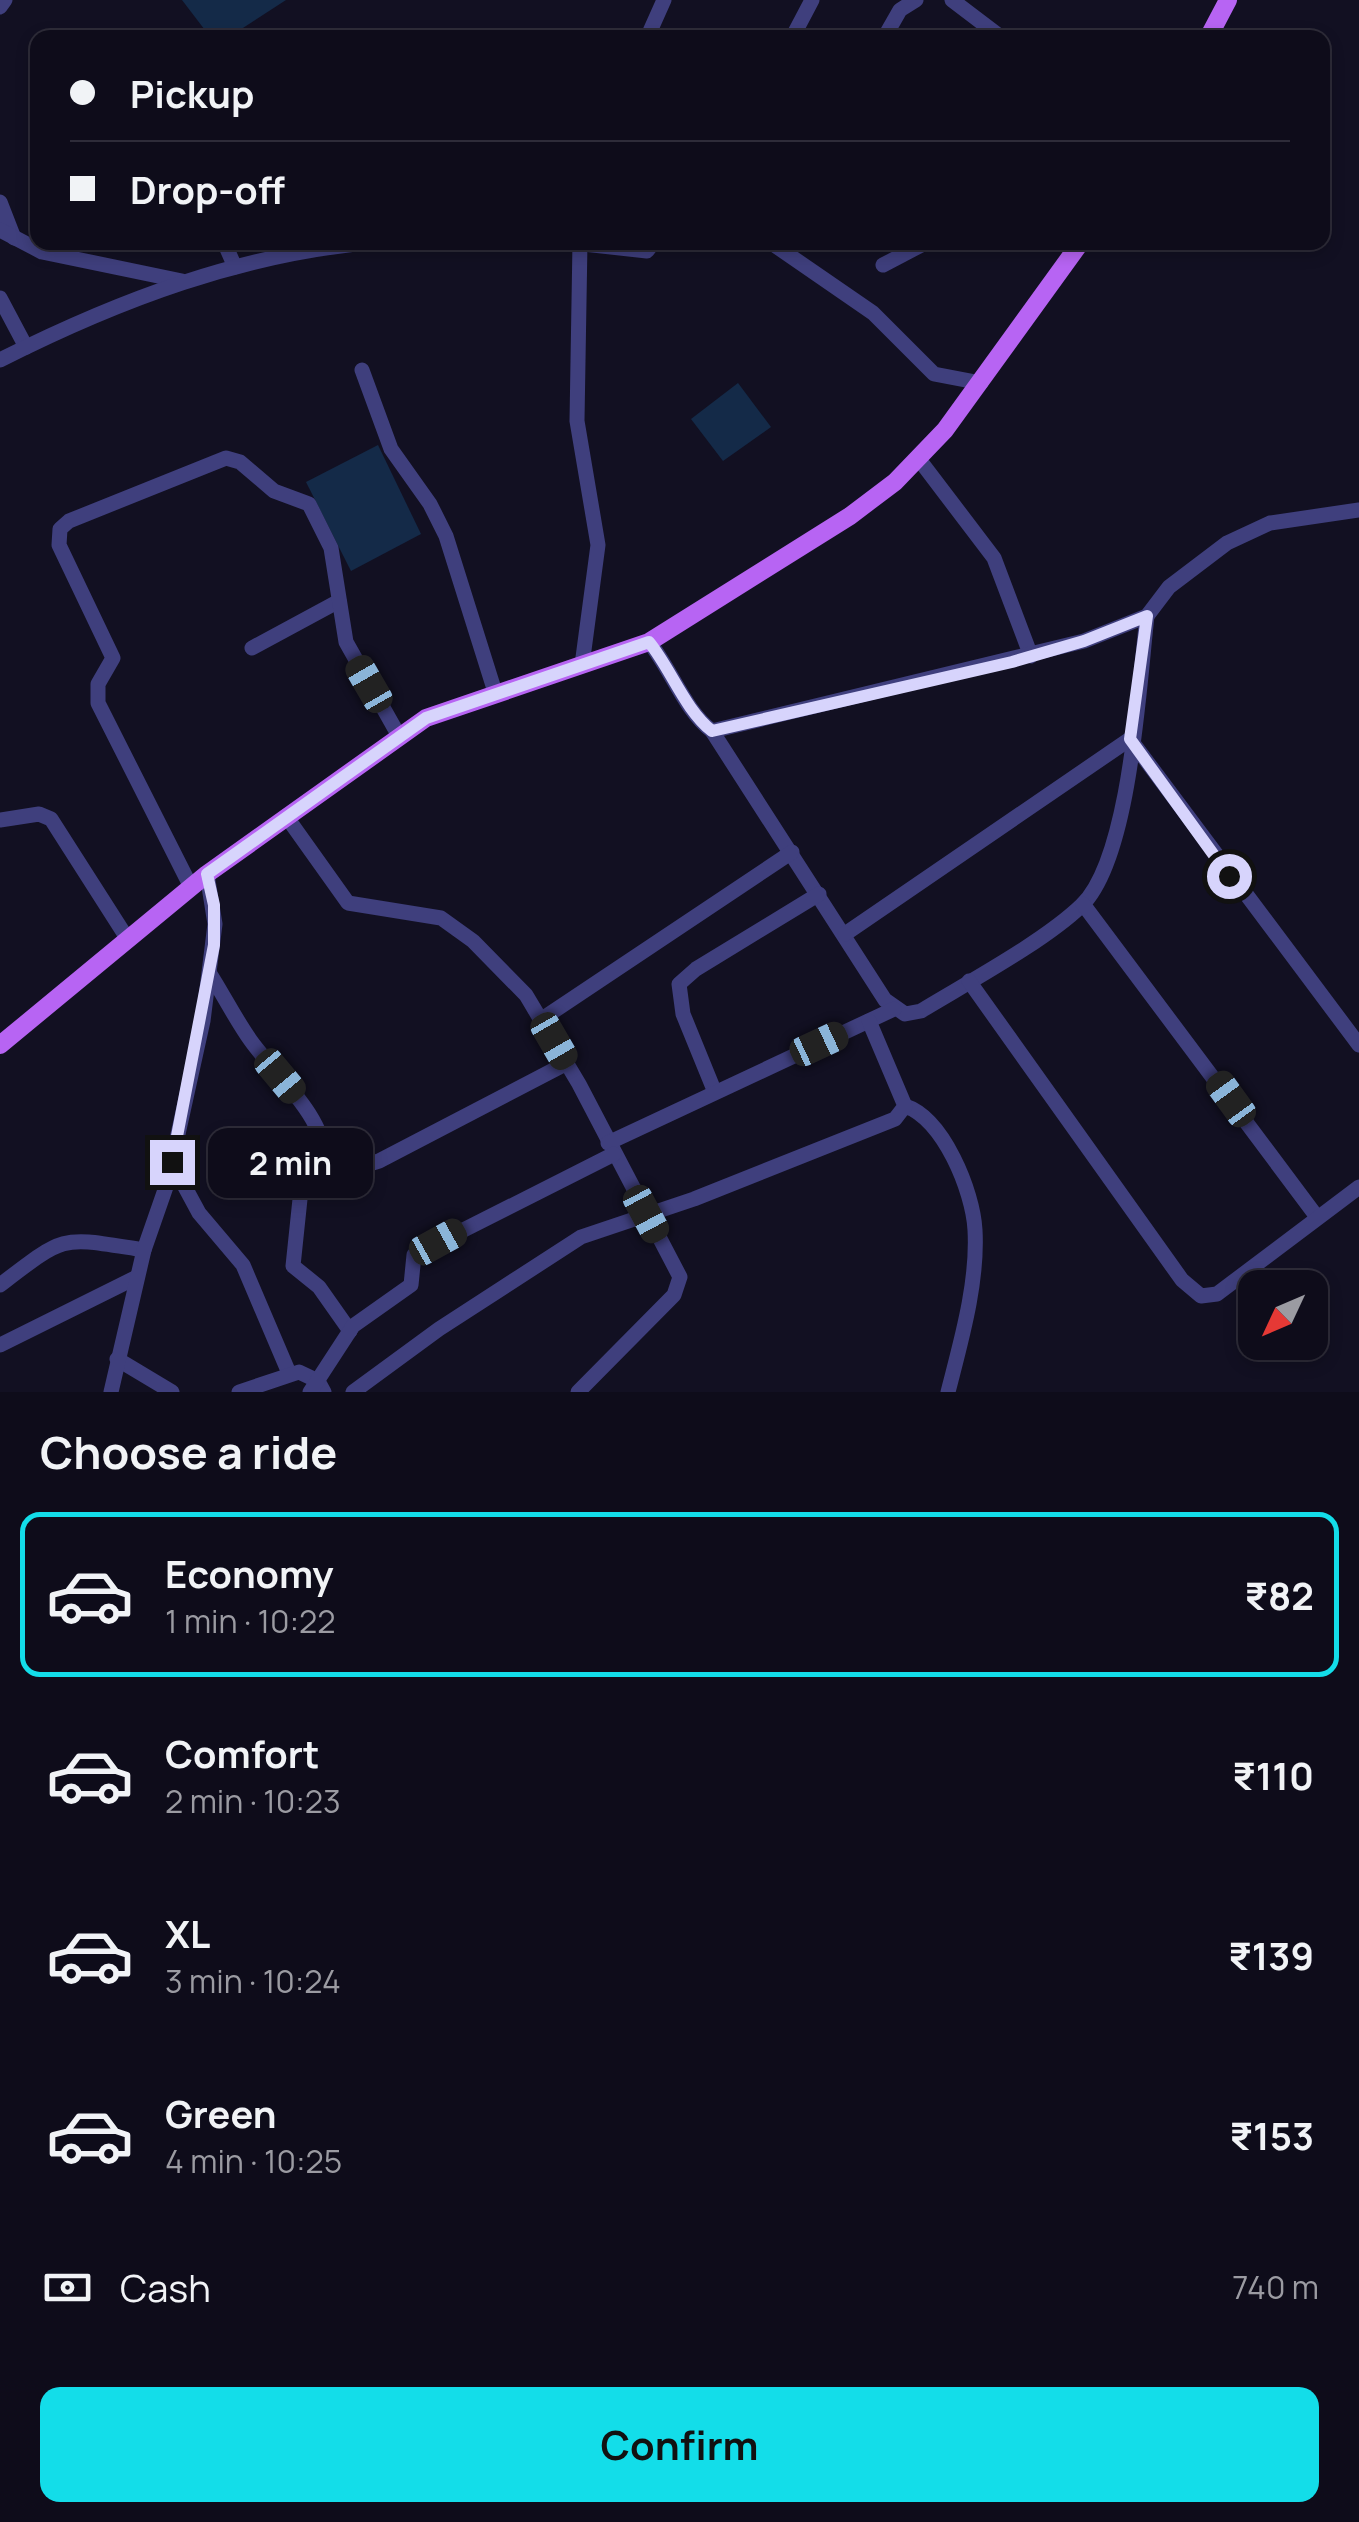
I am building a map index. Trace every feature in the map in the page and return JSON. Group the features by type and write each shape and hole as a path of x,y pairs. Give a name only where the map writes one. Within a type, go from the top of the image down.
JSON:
{"main road":[{"path":"1212,30 1228,0"},
{"path":"2,1040 207,874 399,736 450,707 649,642 850,516 918,458 981,383 1074,250"}],"street":[{"path":"0,7 5,0"},
{"path":"651,30 664,0"},
{"path":"796,30 812,0"},
{"path":"889,30 900,10 916,0"},
{"path":"952,0 991,30"},
{"path":"0,202 7,234 30,244"},
{"path":"43,250 182,281"},
{"path":"227,250 234,266"},
{"path":"0,360 182,281 234,266 329,250"},
{"path":"574,250 577,420 598,545 582,665"},
{"path":"782,250 873,313 934,374 981,383"},
{"path":"883,265 912,250"},
{"path":"0,298 26,346"},
{"path":"362,370 391,449 430,504 446,536 496,692"},
{"path":"191,887 98,703 98,684 113,658 60,545 60,529 68,521 226,458 240,462 274,491 309,504 330,548 346,642 399,736"},
{"path":"918,458 994,558 1030,656"},
{"path":"649,642 672,671 696,715 712,731 894,1009 905,1014 921,1011 1083,904 1112,854 1127,783 1147,616 1169,587 1227,543 1270,523 1359,510"},
{"path":"252,648 339,601"},
{"path":"712,731 1030,656 1147,616"},
{"path":"845,934 1130,739"},
{"path":"1130,739 1359,1045"},
{"path":"4,824 39,814 51,819 127,938"},
{"path":"286,816 348,903 428,912 453,924 526,995 680,1277 659,1312 578,1392"},
{"path":"542,1019 792,852"},
{"path":"112,1392 144,1250 172,1162 210,974 215,924 207,874"},
{"path":"714,1090 684,1014 679,984 696,969 819,894"},
{"path":"1083,904 1317,1216"},
{"path":"210,974 250,1040 306,1109 324,1150 321,1164 302,1180 291,1258 296,1271 319,1287 350,1331"},
{"path":"969,981 1192,1291 1208,1297 1217,1294 1359,1187"},
{"path":"172,1162 204,1220 243,1264 290,1373 317,1388 350,1331 366,1314 411,1285 411,1262 420,1252 714,1090 894,1009"},
{"path":"869,1020 905,1106 927,1120 957,1163 975,1228 966,1318 948,1392"},
{"path":"321,1164 350,1170 379,1161 567,1064"},
{"path":"352,1392 439,1328 581,1237 876,1128 895,1119 905,1106"},
{"path":"0,1285 53,1244 72,1239 144,1250"},
{"path":"0,1345 137,1277"},
{"path":"117,1358 172,1392"},
{"path":"239,1392 290,1373"}],"water":[{"path":"182,0 286,0 240,30 205,30"},
{"path":"738,383 771,427 723,461 691,419"},
{"path":"378,445 421,534 351,571 306,482"}],"route":[{"path":"172,1162 203,1020 214,945 214,905 207,874 426,718 649,642 672,671 696,715 712,731 1012,662 1084,641 1147,616 1130,739 1229,876"}]}
